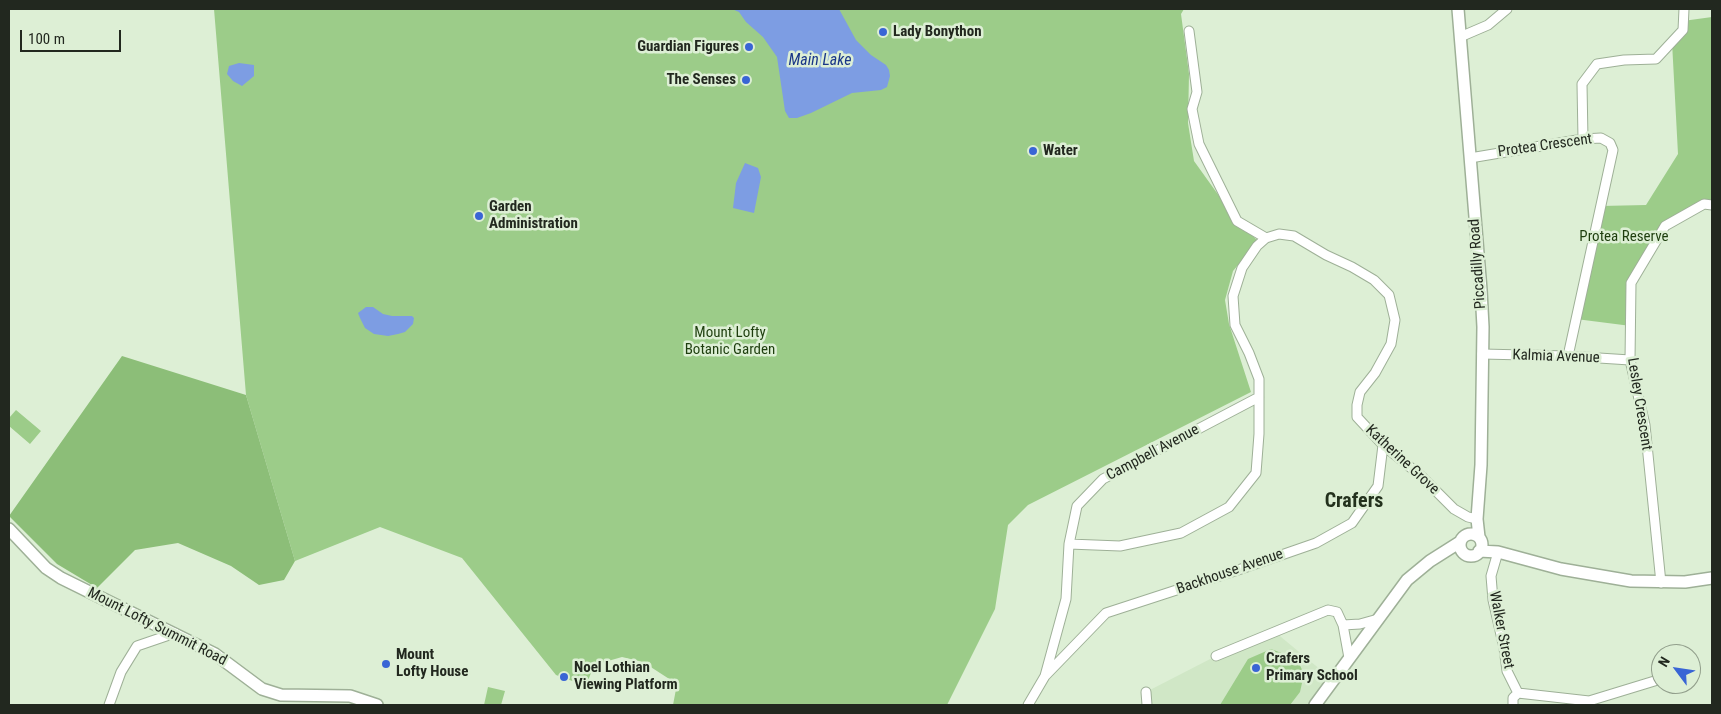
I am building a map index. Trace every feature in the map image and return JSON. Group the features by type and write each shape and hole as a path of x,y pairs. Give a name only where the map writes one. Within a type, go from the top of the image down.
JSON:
{"main road":[{"name":"Piccadilly Road","path":"1458,9 1481,290 1481,465 1477,520 1480,543"},
{"path":"1462,543 1477,520"},
{"name":"Mount Lofty Summit Road","path":"9,529 46,568 61,578 215,654 262,689 272,694 350,696 375,705"},
{"path":"1315,705 1407,580 1445,552 1462,543 1472,534 1480,543 1498,552 1602,578 1661,583 1710,580"},
{"path":"1462,543 1469,556 1475,555 1480,543"}],"street":[{"path":"1460,37 1488,25 1507,9"},
{"path":"1583,138 1582,84 1597,64 1624,60 1656,59 1683,30 1684,9"},
{"path":"1068,544 1120,546 1181,533 1229,507 1256,473 1259,434 1259,379 1235,325 1233,296 1242,268 1257,246 1266,238 1237,221 1199,144 1192,109 1197,92 1189,31"},
{"name":"Protea Crescent","path":"1470,158 1583,138 1601,138 1610,143 1614,150 1568,356"},
{"name":"Lesley Crescent","path":"1661,583 1645,425 1630,360 1631,284 1665,226 1704,204 1712,205"},
{"name":"Katherine Grove","path":"1266,238 1279,234 1294,236 1374,280 1389,295 1395,320 1391,344 1375,374 1360,392 1357,406 1358,417 1383,445 1421,476 1454,510 1468,518 1477,520"},
{"name":"Kalmia Avenue","path":"1482,354 1630,360"},
{"name":"Campbell Avenue","path":"1028,705 1045,676 1066,599 1068,544 1078,506 1103,479 1259,397"},
{"name":"Backhouse Avenue","path":"1045,676 1106,613 1316,543 1352,523 1378,486 1383,445"},
{"name":"Walker Street","path":"1498,552 1491,576 1493,600 1504,648 1507,671 1518,692"},
{"path":"1216,656 1328,610 1337,612 1343,625 1349,658"},
{"path":"1343,625 1360,624 1378,619"},
{"path":"110,705 121,672 137,646 175,633"},
{"path":"1513,705 1513,698 1518,692 1589,701 1651,682"},
{"path":"1146,692 1147,705"}],"shaded area":[{"name":"Crafers Primary School","path":"1275,632 1333,680 1315,705 1147,705 1146,692 1216,656"}],"green space":[{"name":"Mount Lofty Botanic Garden","path":"214,9 1184,9 1181,14 1189,74 1188,123 1194,161 1237,221 1258,241 1233,271 1225,300 1229,324 1251,392 1028,505 1008,525 995,609 947,705 673,705 677,684 643,662 622,657 594,665 586,686 556,675 462,558 380,527 295,561 246,395"},
{"name":"Protea Reserve","path":"1712,17 1712,205 1665,226 1631,283 1631,326 1576,319 1601,206 1646,205 1678,154 1672,42 1683,21"},
{"path":"122,356 246,395 295,561 284,580 259,585 231,566 178,543 135,550 97,588 57,564 9,516"},
{"path":"16,410 41,431 30,444 9,426 9,418"},
{"path":"1271,649 1297,659 1304,674 1300,692 1290,705 1220,705 1248,659"},
{"path":"488,687 505,691 501,705 484,705"}],"water":[{"name":"Main Lake","path":"732,9 839,9 856,40 871,55 886,65 890,76 887,87 881,90 852,93 811,113 797,118 789,118 785,111 777,57 763,37 746,22 739,12"},
{"path":"239,63 254,65 254,76 242,86 233,81 227,74 229,66"},
{"path":"745,163 758,168 761,177 754,213 733,208 736,183"},
{"path":"366,307 373,307 383,314 392,316 412,316 414,318 413,324 405,332 398,334 388,336 374,334 365,328 358,313"}],"place":[{"name":"Lady Bonython","path":"883,32"},
{"name":"Guardian Figures","path":"749,47"},
{"name":"The Senses","path":"746,80"},
{"name":"Water","path":"1033,151"},
{"name":"Garden Administration","path":"479,216"},
{"name":"Mount Lofty House","path":"386,664"},
{"name":"Crafers Primary School","path":"1256,668"},
{"name":"Noel Lothian Viewing Platform","path":"564,677"}],"district":[{"name":"Crafers","path":"1354,502"}]}
